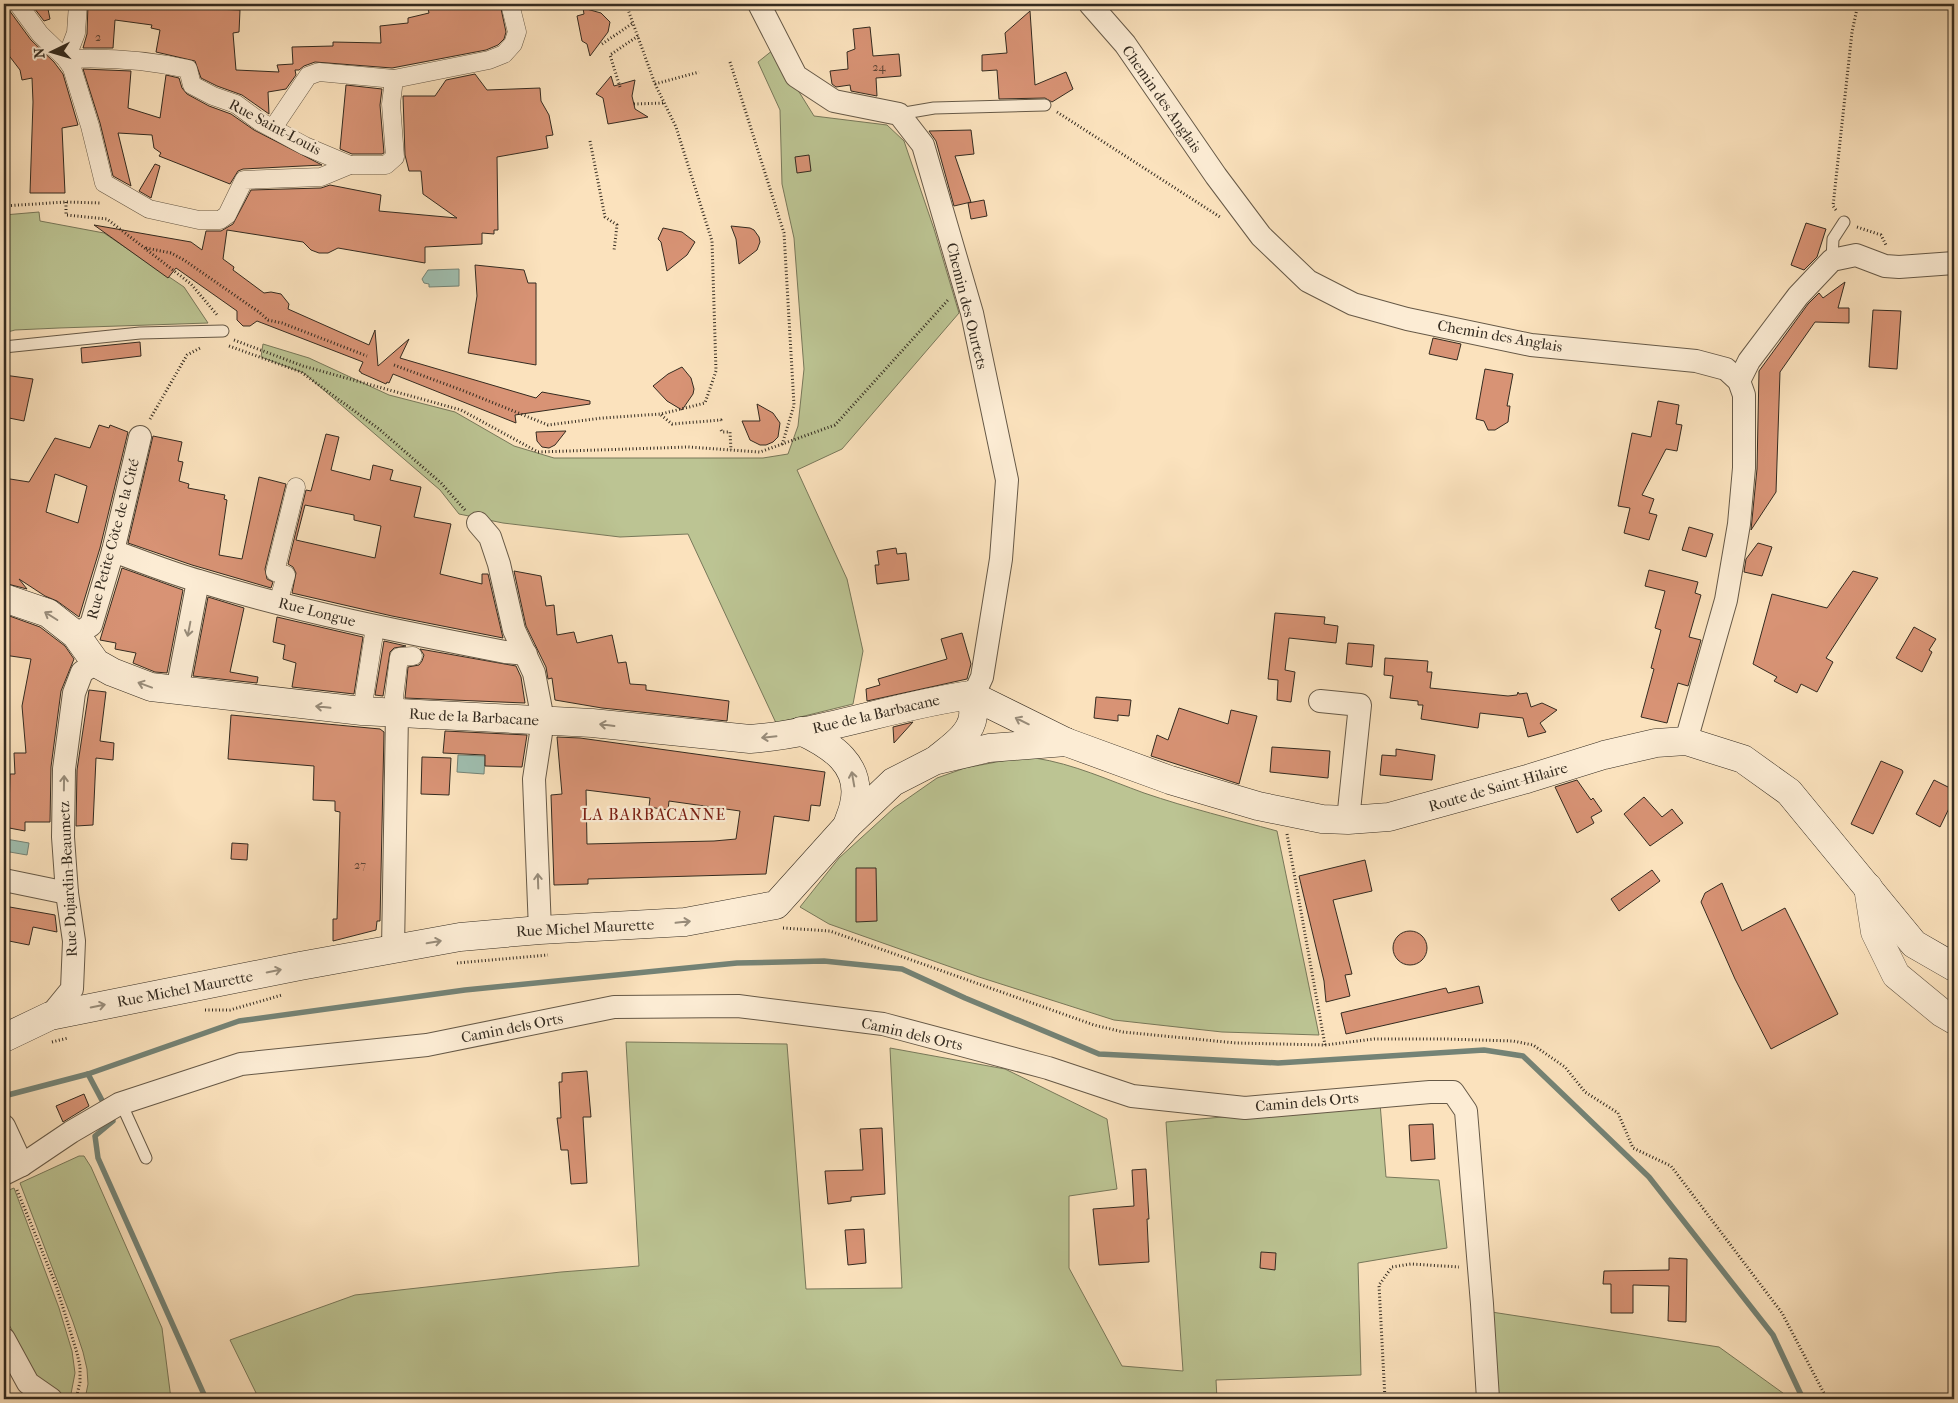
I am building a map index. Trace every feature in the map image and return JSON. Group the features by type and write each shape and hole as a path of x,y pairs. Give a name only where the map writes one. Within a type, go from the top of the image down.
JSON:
{"main road":[{"name":"Rue de la Barbacane","path":"4,598 48,613 76,635 96,663 112,672 151,687 178,692 362,711 543,720 750,739 774,737 834,726 939,699 971,695"},
{"name":"Route de Saint-Hilaire","path":"971,695 1066,742 1170,780 1283,811 1322,819 1348,820 1389,817 1527,780 1604,755 1656,743 1686,741 1743,759 1789,792 1914,944 1954,967"},
{"path":"971,695 985,723 1024,745"},
{"path":"934,761 962,738 970,727 973,716 971,695"},
{"path":"801,731 824,742 844,760 851,770 855,802 846,826"},
{"name":"Rue Michel Maurette","path":"50,1016 460,937 540,930 685,922 776,905 846,826 892,782 934,761 989,748 1066,742"},
{"path":"1868,887 1875,932 1896,975 1942,1013 1954,1020"},
{"name":"Rue Dujardin-Beaumetz","path":"4,1038 50,1016"}],"street":[{"path":"18,4 40,34 66,59 72,68 90,126 104,183 149,209 200,220 220,220 227,215 244,180 321,177 350,165 386,164 394,157 391,104 394,79"},
{"path":"66,59 76,33 78,4"},
{"path":"273,128 308,76 319,72 394,79 489,60 501,55 511,47 517,32 510,4"},
{"path":"759,4 796,76 834,101 899,114"},
{"name":"Chemin des Anglais","path":"1090,4 1125,44 1216,176 1261,236 1308,281 1353,304 1407,319 1531,345 1696,361 1726,369 1739,381"},
{"name":"Rue Saint-Louis","path":"66,59 100,58 150,62 188,69 192,85 212,96 236,104 259,122 305,146 350,165"},
{"name":"Chemin des Ourtets","path":"899,114 923,145 972,313 1007,480 1001,559 982,677 976,690 971,695"},
{"path":"1686,741 1726,600 1739,524 1744,468 1744,395 1739,381 1749,361 1798,296 1832,260 1856,255 1885,266 1899,268 1954,263"},
{"name":"Rue Petite Côte de la Cité","path":"76,635 91,625 113,551 140,437"},
{"path":"278,603 286,575 275,572 296,487"},
{"path":"478,523 490,537 499,564 514,630 534,673 543,720 534,779 540,930"},
{"name":"Rue Longue","path":"113,551 198,581 278,603 375,627 505,652 526,654"},
{"path":"178,692 198,581"},
{"path":"362,711 375,627"},
{"path":"393,950 397,713 394,697 399,657 413,656"},
{"name":"Rue Dujardin-Beaumetz","path":"50,1016 72,989 74,941 67,893 63,837 64,769 74,693 82,672 96,663"},
{"path":"1320,701 1360,705 1348,820"},
{"path":"4,880 67,893"},
{"name":"Camin dels Orts","path":"12,1170 120,1103 241,1064 427,1045 614,1007 738,1006 883,1024 1048,1068 1132,1096 1245,1108 1430,1092 1453,1092 1466,1111 1488,1399"},
{"path":"7,1132 12,1170"},
{"path":"4,1339 28,1383 51,1399"}],"lane":[{"path":"899,114 934,108 1045,105"},
{"path":"1832,260 1833,239 1844,222"},
{"path":"4,346 140,333 227,335"},
{"path":"120,1103 146,1158"}],"path":[{"path":"394,365 548,425 610,417 661,414 705,403 716,371 712,241 676,127 655,84 626,4"},
{"path":"1858,4 1852,32 1834,206 1844,222 1881,235 1899,268"},
{"path":"602,44 633,23"},
{"path":"620,87 610,55 638,36"},
{"path":"730,62 784,233 794,406 782,445"},
{"path":"655,84 699,72"},
{"path":"634,104 664,103"},
{"path":"1045,105 1228,222"},
{"path":"590,141 605,217 617,225 614,251"},
{"path":"66,202 66,214 107,219 191,284 227,326 229,346"},
{"path":"4,206 97,202"},
{"path":"146,248 171,253 184,260 268,320 282,323 367,356"},
{"path":"227,335 303,366 461,410 538,452 688,447 760,452 835,426 942,307"},
{"path":"222,343 301,372 400,447 441,483 478,523"},
{"path":"140,437 187,355 208,344"},
{"path":"661,414 672,424 721,420 721,423"},
{"path":"722,430 722,432 730,432 731,450"},
{"path":"1283,811 1325,1045"},
{"path":"1504,1041 1533,1045 1566,1067 1585,1092 1618,1113 1633,1148 1671,1166 1782,1313 1827,1399"},
{"path":"12,1170 56,1285 77,1353 80,1366 80,1382 76,1399"},
{"path":"1385,1399 1379,1285 1392,1267 1411,1264 1478,1268"}],"green space":[{"path":"773,50 814,116 887,125 904,141 934,229 959,313 842,449 797,470 847,579 863,651 853,704 776,723 688,534 620,537 503,523 459,514 440,490 304,373 261,357 263,344 309,358 389,395 455,412 514,446 554,458 763,458 788,454 798,426 804,369 794,238 782,184 780,110 758,62"},
{"path":"39,212 40,221 104,233 184,287 208,323 15,330 4,333 4,215"},
{"path":"1035,758 1077,768 1177,804 1277,831 1319,1035 1222,1032 1114,1020 979,977 829,924 800,907 839,858 894,808 937,778 965,768 1012,759"},
{"path":"626,1042 787,1044 806,1289 902,1288 890,1048 1005,1069 1107,1119 1117,1189 1069,1196 1069,1268 1122,1366 1183,1371 1166,1122 1380,1103 1386,1177 1439,1180 1447,1248 1358,1263 1361,1375 1216,1380 1217,1399 259,1399 230,1340 355,1295 561,1272 639,1266"},
{"path":"79,1156 84,1156 91,1167 162,1328 171,1399 85,1399 88,1384 83,1352 20,1183"},
{"path":"14,1188 59,1308 72,1351 75,1373 70,1399 67,1399 36,1376 4,1315 4,1192"},
{"path":"1485,1311 1719,1347 1789,1399 1494,1399"}],"shaded area":[{"path":"459,269 459,286 429,287 429,284 424,283 422,279 428,270"},
{"path":"458,755 485,756 484,774 457,772"},
{"path":"6,839 29,843 27,855 4,851"}],"building":[{"path":"4,4 8,4 9,10 31,40 54,62 63,74 78,125 62,128 65,193 30,193 32,78 22,80 20,70 7,53 10,50 4,40"},
{"path":"31,4 47,4 50,19 44,21"},
{"path":"88,4 139,4 161,7 240,10 239,32 233,33 236,70 279,72 277,65 293,64 292,47 333,46 333,42 381,43 380,26 408,23 408,18 429,13 427,4 500,4 506,32 504,39 498,45 486,50 392,68 315,62 295,70 296,75 286,89 268,92 269,114 242,95 201,78 195,61 156,52 160,30 151,28 152,25 115,20 113,48 83,48 87,34"},
{"path":"583,8 601,13 610,22 608,32 590,56 587,44 582,41 577,16 584,14"},
{"path":"1030,11 1035,85 1066,72 1073,89 1052,102 1045,98 999,99 997,70 982,71 982,55 1007,53 1005,33"},
{"path":"870,27 873,56 899,54 901,76 876,78 877,96 851,91 850,85 836,87 832,84 830,71 848,69 847,52 855,49 853,29"},
{"path":"83,69 131,71 128,108 160,118 166,75 179,78 182,88 187,94 209,106 231,114 254,130 322,165 243,169 238,171 230,184 159,156 161,153 154,148 152,135 118,133 131,186 113,176 100,123"},
{"path":"475,74 487,90 540,88 541,101 549,115 553,135 546,136 548,148 497,157 498,230 494,230 494,234 482,233 482,244 425,247 425,263 338,248 328,253 319,253 311,250 303,242 227,230 223,259 234,267 233,270 264,293 281,294 289,304 288,309 369,345 375,330 378,366 409,339 400,358 536,398 542,392 590,401 590,404 515,415 516,423 393,374 389,383 387,382 386,384 361,373 359,371 363,362 257,321 250,326 243,326 237,320 237,311 176,268 168,278 94,225 191,242 202,250 206,231 221,231 233,224 251,190 321,188 330,185 381,195 379,211 457,218 423,194 421,171 409,171 405,155 403,96 435,96 446,80"},
{"path":"611,76 614,86 635,80 632,96 635,109 648,117 608,124 603,98 596,94"},
{"path":"346,85 382,89 380,105 384,153 352,154 340,149"},
{"path":"971,130 974,154 955,156 971,202 954,206 936,141 929,131"},
{"path":"809,155 811,171 797,173 795,157"},
{"path":"155,164 160,166 151,198 139,191"},
{"path":"984,200 987,216 971,219 968,203"},
{"path":"1806,223 1826,229 1817,257 1804,270 1791,265"},
{"path":"731,226 750,228 759,237 760,242 757,250 739,264 736,239"},
{"path":"663,228 682,232 695,242 687,255 667,271 661,242 658,239"},
{"path":"475,265 524,270 528,283 536,283 536,365 468,353 477,296"},
{"path":"1845,282 1838,308 1849,308 1849,323 1815,322 1780,372 1776,492 1751,530 1757,469 1759,371 1808,304 1819,293 1823,298"},
{"path":"1873,310 1901,311 1897,369 1869,367"},
{"path":"1433,338 1461,344 1457,360 1429,354"},
{"path":"140,342 141,356 82,363 81,348"},
{"path":"682,367 691,378 694,389 693,394 682,410 667,401 653,386 668,374"},
{"path":"1485,369 1513,374 1507,406 1510,406 1508,422 1495,430 1488,430 1484,421 1476,419"},
{"path":"4,375 33,379 24,421 4,417"},
{"path":"1658,401 1679,405 1676,424 1682,425 1677,451 1666,449 1642,495 1654,499 1649,513 1657,515 1649,540 1624,533 1630,508 1618,506 1632,433 1651,437"},
{"path":"757,404 773,413 780,423 778,437 766,445 760,445 750,440 742,421 760,421"},
{"path":"99,425 109,428 110,425 128,432 100,548 79,617 57,601 45,596 19,579 27,589 4,583 4,478 29,482 55,438 90,448","holes":["55,474 87,486 78,523 46,512"]},
{"path":"566,431 555,445 549,448 542,447 537,441 536,432"},
{"path":"326,434 339,437 331,470 370,480 373,465 393,470 390,480 421,487 414,517 451,524 440,574 482,584 482,574 488,574 503,638 392,616 292,593 296,573 293,567 288,564 306,490 311,491","holes":["305,505 354,515 354,520 381,526 375,558 296,540"]},
{"path":"153,436 182,442 178,461 183,462 179,481 189,484 188,488 225,495 224,499 227,500 219,555 242,559 259,477 286,484 265,569 267,579 273,582 271,588 192,565 128,543"},
{"path":"1689,527 1713,534 1706,557 1682,550"},
{"path":"1758,543 1772,547 1762,576 1744,572 1746,559"},
{"path":"896,548 897,554 906,553 909,580 877,584 875,565 879,565 877,551"},
{"path":"122,568 183,590 167,673 155,672 133,663 136,653 115,649 116,643 100,640"},
{"path":"1649,570 1698,582 1695,593 1701,595 1689,637 1701,640 1688,686 1678,683 1667,723 1641,717 1654,669 1651,668 1661,630 1655,628 1665,591 1645,586"},
{"path":"514,571 541,576 546,606 554,605 557,635 574,632 577,643 612,635 618,663 626,662 630,684 646,685 646,690 729,701 727,721 602,708 555,700 552,678 548,679 546,667 526,626"},
{"path":"1853,571 1878,578 1826,658 1833,662 1817,692 1801,684 1797,693 1774,681 1777,677 1753,664 1772,594 1827,608"},
{"path":"208,597 244,608 230,672 258,677 257,683 193,676"},
{"path":"1275,613 1325,617 1324,624 1338,626 1336,643 1289,638 1285,670 1295,672 1291,702 1277,700 1278,680 1268,679"},
{"path":"4,614 40,627 65,646 74,659 61,691 51,767 50,822 25,822 25,831 4,827 4,811 9,812 10,774 15,774 14,753 26,753 22,706 31,659 4,655"},
{"path":"277,617 363,637 354,694 292,687 296,663 283,659 285,645 273,642"},
{"path":"1914,627 1936,639 1929,650 1932,652 1922,672 1896,658"},
{"path":"962,633 971,664 967,679 867,701 866,689 880,685 878,679 947,659 941,639"},
{"path":"384,641 406,646 394,648 390,652 383,696 375,695"},
{"path":"1348,643 1374,645 1372,667 1346,664"},
{"path":"420,649 516,666 521,677 525,703 405,698 408,667 419,665 422,661 424,655"},
{"path":"1385,658 1428,661 1427,672 1432,672 1430,688 1508,696 1517,695 1518,692 1519,694 1527,693 1531,707 1542,703 1557,710 1540,723 1546,732 1528,737 1523,718 1480,713 1478,728 1421,719 1423,705 1418,705 1418,701 1390,698 1393,676 1384,675"},
{"path":"89,690 106,692 100,741 114,743 113,760 96,758 93,825 76,826 77,770"},
{"path":"1096,697 1131,700 1129,716 1118,715 1118,721 1094,718"},
{"path":"1179,708 1228,724 1231,710 1257,716 1239,784 1151,756 1157,735 1168,740"},
{"path":"231,715 380,729 384,732 380,921 377,921 376,930 333,941 333,919 337,919 340,812 335,811 335,801 313,800 314,766 228,759"},
{"path":"913,722 894,743 893,727"},
{"path":"445,731 527,735 522,767 485,766 485,755 443,753"},
{"path":"557,737 580,738 825,772 820,806 811,805 809,821 774,816 766,874 588,879 588,884 554,885 551,795 562,794","holes":["586,790 650,798 649,807 668,810 669,801 740,811 736,839 587,844"]},
{"path":"1272,747 1330,751 1328,778 1270,772"},
{"path":"1396,749 1435,755 1432,780 1380,775 1382,755 1396,756"},
{"path":"422,757 451,758 449,795 421,794"},
{"path":"1881,761 1903,772 1873,834 1851,824"},
{"path":"1577,780 1591,800 1593,798 1602,811 1591,817 1594,823 1577,833 1555,787"},
{"path":"1934,780 1954,790 1954,798 1940,827 1916,814"},
{"path":"1644,797 1662,817 1672,809 1683,823 1650,846 1624,814"},
{"path":"232,843 248,844 247,860 231,859"},
{"path":"1365,860 1372,891 1333,900 1352,974 1345,975 1350,996 1326,1002 1324,981 1299,876"},
{"path":"856,868 876,868 877,921 856,922"},
{"path":"1652,870 1660,881 1619,911 1611,899"},
{"path":"1722,883 1742,931 1785,908 1838,1014 1771,1049 1735,979 1701,902 1705,893"},
{"path":"4,906 55,915 57,932 33,927 29,945 4,940"},
{"path":"1410,931 1422,936 1427,948 1422,960 1410,965 1398,960 1393,948 1398,936"},
{"path":"1479,986 1483,1003 1346,1034 1341,1013 1446,988 1448,993"},
{"path":"587,1071 591,1117 583,1117 587,1183 571,1184 568,1150 561,1150 557,1118 561,1118 559,1082 562,1082 562,1073"},
{"path":"84,1094 89,1106 63,1122 56,1106"},
{"path":"1433,1124 1435,1159 1411,1161 1409,1125"},
{"path":"882,1128 885,1194 851,1197 851,1201 828,1204 825,1171 863,1170 860,1129"},
{"path":"1146,1169 1149,1262 1099,1265 1093,1209 1134,1206 1132,1170"},
{"path":"864,1229 866,1263 848,1265 845,1230"},
{"path":"1261,1252 1276,1253 1275,1270 1260,1268"},
{"path":"1669,1258 1687,1259 1686,1322 1668,1321 1669,1286 1633,1285 1633,1313 1611,1313 1611,1284 1603,1284 1604,1271 1669,1270"}],"waterway":[{"path":"4,1096 88,1074 239,1021 465,990 737,963 824,961 902,969 965,998 1099,1054 1278,1063 1484,1050 1523,1056 1649,1177 1773,1335 1803,1399"},
{"path":"88,1074 105,1106"},
{"path":"110,1114 113,1121 95,1136 98,1158 206,1399"}],"district":[{"name":"LA BARBACANNE","path":"654,814"}]}
